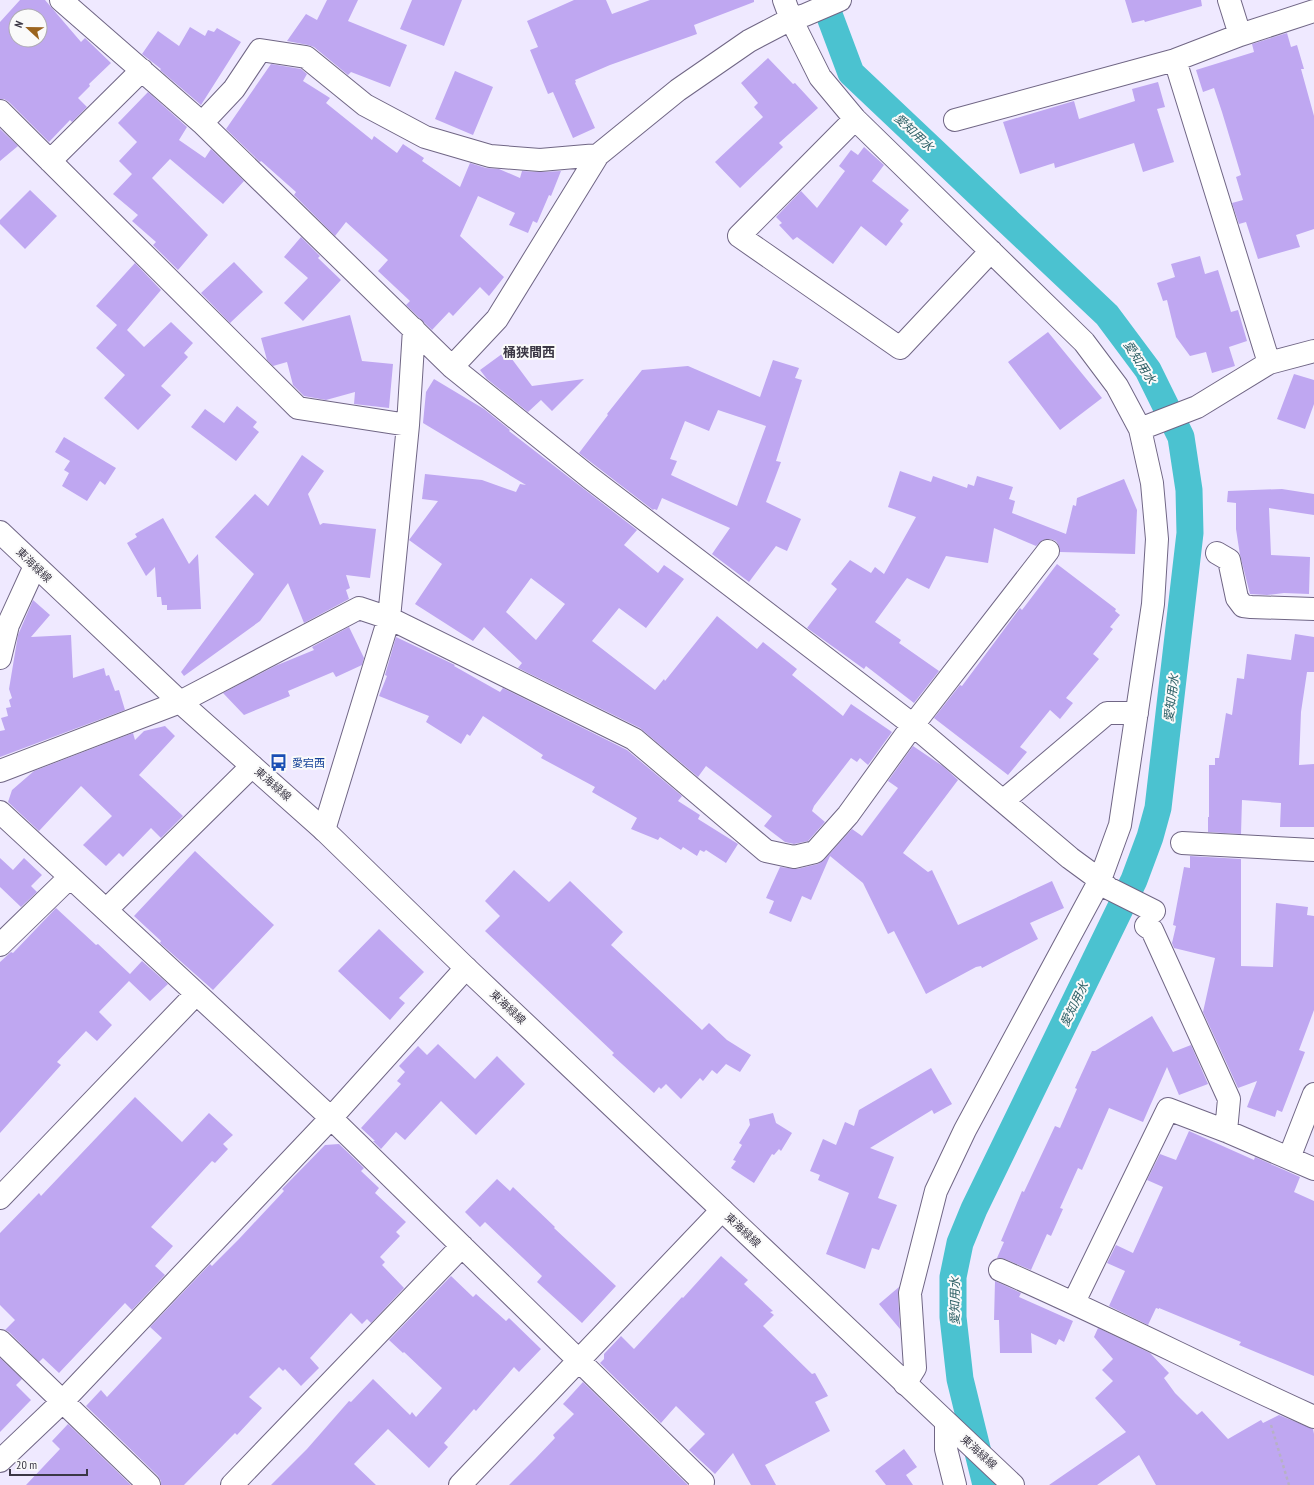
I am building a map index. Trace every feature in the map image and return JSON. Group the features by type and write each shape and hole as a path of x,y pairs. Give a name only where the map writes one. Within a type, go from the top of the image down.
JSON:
{"street":[{"path":"452,367 497,319 598,156 678,90 793,12 840,0"},
{"path":"1229,0 1240,35"},
{"path":"63,1 202,123 452,367 589,477 913,724 1070,858 1150,918 1152,930 1229,1098 1226,1131"},
{"path":"793,12 820,77 855,119 1084,342 1117,386 1140,429 1152,483 1157,539 1152,604 1120,825 1104,884 965,1130 936,1191 910,1293 916,1368 905,1384"},
{"path":"955,120 1175,60 1240,35 1314,12"},
{"path":"202,123 234,89 260,50 306,57 366,105 425,137 490,156 540,160 598,156"},
{"path":"1175,60 1268,363"},
{"path":"50,161 142,70"},
{"path":"0,111 298,408 408,425"},
{"path":"855,119 739,236 900,348 991,251"},
{"path":"324,830 389,618 408,425 414,329"},
{"path":"1140,429 1197,407 1268,363 1314,351"},
{"name":"東海緑線","path":"0,532 180,702 324,830 466,968 949,1426 1008,1480"},
{"path":"0,771 180,702 359,608 389,618 634,739 766,851 794,857 815,852 848,815 913,724 1048,551"},
{"path":"1217,553 1229,560 1237,598 1243,606 1314,609"},
{"path":"0,658 8,625 35,566"},
{"path":"1003,801 1107,713 1137,713"},
{"path":"106,910 252,766"},
{"path":"0,812 331,1118 703,1482 700,1485"},
{"path":"1182,843 1314,850"},
{"path":"0,945 70,877"},
{"path":"0,1462 62,1402 331,1118 466,968"},
{"path":"0,1198 196,994"},
{"path":"1289,1158 1314,1094"},
{"path":"1074,1302 1168,1109 1226,1131 1314,1169"},
{"path":"460,1485 722,1210"},
{"path":"232,1485 462,1246"},
{"path":"1000,1270 1074,1302 1262,1393 1314,1416"},
{"path":"0,1341 149,1485"},
{"path":"949,1426 946,1449 956,1485"}],"path":[{"path":"1262,1393 1290,1485"}],"building":[{"path":"20,0 45,0 81,42 85,38 111,63 89,84 90,86 78,98 87,107 72,122 70,120 49,142 9,102 4,99 0,99 0,22 8,13 8,48 48,48 48,8 13,8"},
{"path":"327,0 358,0 348,21 407,45 390,87 351,72 348,75 314,47 287,41 306,14 317,20"},
{"path":"412,0 462,0 444,46 400,29"},
{"path":"574,0 606,0 612,14 650,0 754,0 754,2 694,25 697,34 610,65 575,80 595,128 573,138 553,92 548,94 530,50 538,47 527,21"},
{"path":"1125,0 1201,0 1202,6 1145,22 1144,20 1132,23"},
{"path":"190,27 205,36 208,30 214,32 217,28 241,42 201,105 142,54 158,31 179,46"},
{"path":"1287,33 1291,47 1297,45 1304,69 1301,69 1314,116 1314,229 1296,235 1300,247 1258,259 1246,222 1239,224 1232,203 1243,200 1236,177 1241,175 1222,112 1214,88 1203,92 1196,70 1254,52 1252,44"},
{"path":"768,58 793,84 795,83 818,108 779,143 783,147 740,188 715,162 763,117 754,107 758,103 741,83"},
{"path":"271,64 301,69 307,74 303,81 330,98 326,103 372,140 374,136 397,153 403,144 424,158 422,161 460,187 470,163 486,168 499,169 520,178 522,171 561,171 551,196 549,195 537,223 533,221 528,233 509,225 515,213 478,196 460,236 504,277 489,296 480,287 453,316 449,312 432,330 406,305 410,301 378,271 388,260 346,222 335,236 294,195 296,192 261,161 260,162 226,129"},
{"path":"455,71 493,87 473,135 435,119"},
{"path":"1158,82 1165,107 1157,109 1174,162 1143,172 1134,143 1055,168 1054,163 1020,174 1003,122 1074,101 1079,119 1135,101 1132,89"},
{"path":"148,92 187,127 179,140 205,158 211,149 244,181 223,204 170,159 152,178 208,235 178,270 153,245 156,242 132,221 138,215 113,194 132,174 119,161 137,142 118,123"},
{"path":"0,129 18,146 0,161"},
{"path":"864,147 884,165 872,181 909,210 900,221 903,224 886,246 861,226 833,264 797,237 793,240 779,225 782,223 776,217 801,191 817,208 845,171 839,166 851,150 858,155"},
{"path":"30,190 57,216 25,249 0,224 0,220"},
{"path":"301,237 320,256 318,258 341,280 303,321 284,303 308,278 284,257"},
{"path":"1200,256 1205,274 1218,270 1231,312 1238,310 1247,341 1229,347 1235,366 1212,373 1206,352 1190,356 1176,337 1167,300 1163,301 1157,283 1175,277 1171,264"},
{"path":"234,262 263,292 230,323 201,293"},
{"path":"135,263 161,290 127,330 144,347 171,322 193,343 184,353 188,357 161,386 171,395 138,430 104,398 125,375 96,348 117,325 96,306"},
{"path":"350,315 362,361 393,364 389,408 354,404 355,392 326,400 304,396 293,385 287,362 273,366 267,360 261,338"},
{"path":"1048,332 1102,398 1060,430 1008,362"},
{"path":"506,351 532,386 584,379 552,411 541,400 528,412 487,379 480,370"},
{"path":"773,360 799,368 795,378 802,380 776,461 781,462 766,502 801,519 787,551 776,546 749,582 712,554 730,528 662,498 657,510 653,510 579,453 608,415 607,414 642,370 688,366 760,397","holes":["718,410 766,426 737,506 671,475 677,461 670,459 685,421 709,431"]},
{"path":"1294,374 1314,380 1314,404 1305,429 1277,419"},
{"path":"434,379 484,409 510,430 509,431 637,530 624,545 658,573 664,565 684,579 646,628 619,608 592,641 655,690 664,679 665,681 717,616 757,649 763,642 797,669 792,675 843,716 851,704 892,732 868,765 860,758 857,762 851,758 814,806 812,811 825,822 808,841 794,844 785,842 764,826 772,816 706,766 698,777 640,728 518,668 522,663 484,627 473,641 415,604 442,564 409,540 438,501 422,499 425,474 482,480 516,492 520,484 526,485 423,423 426,392","holes":["531,578 565,604 536,640 506,612"]},
{"path":"237,406 257,422 253,427 259,432 236,461 191,427 205,409 224,423"},
{"path":"64,437 116,468 105,485 100,481 87,501 62,486 69,473 64,470 70,461 55,452"},
{"path":"302,455 324,471 308,494 320,525 323,523 376,529 370,578 346,575 350,588 346,590 349,599 304,623 288,583 260,621 184,676 181,672 254,574 215,537 255,494 268,506"},
{"path":"900,471 931,482 933,476 967,488 968,484 974,486 977,476 1013,487 1009,499 1015,501 1012,513 1066,534 1073,505 1076,506 1077,498 1124,479 1137,510 1135,554 1060,552 1056,541 1050,539 1043,540 1036,546 994,528 988,563 946,556 929,589 907,578 875,622 901,640 899,643 939,671 914,703 866,666 864,669 807,628 837,589 831,584 850,560 871,573 875,567 884,574 916,517 888,507"},
{"path":"1282,489 1314,494 1314,515 1269,508 1271,555 1310,557 1309,594 1250,594 1240,555 1236,529 1236,503 1227,502 1228,491"},
{"path":"163,518 189,564 198,554 201,609 167,610 167,605 162,605 161,597 157,597 155,567 146,576 127,543 137,537 135,534"},
{"path":"1057,564 1116,609 1115,611 1120,615 1110,627 1113,629 1093,654 1099,659 1066,698 1073,703 1060,719 1050,710 1020,747 1027,752 1008,775 934,718 960,685 962,686 1020,608 1022,610"},
{"path":"33,600 50,615 31,637 71,635 73,678 104,668 106,676 109,675 115,691 119,690 125,710 0,757 0,731 5,730 1,718 8,716 6,708 11,707 9,700 12,698 9,689 18,635"},
{"path":"349,627 364,658 362,665 336,677 333,672 288,691 290,696 244,715 223,693 275,666 314,650 312,647"},
{"path":"1295,634 1314,637 1314,672 1307,672 1301,712 1299,765 1314,764 1314,827 1280,827 1281,803 1242,800 1241,834 1208,832 1209,765 1215,765 1215,758 1219,758 1226,713 1232,715 1237,678 1244,679 1247,654 1291,660"},
{"path":"396,637 455,665 454,666 500,692 503,688 627,750 682,796 678,801 700,815 698,819 738,844 726,863 706,850 704,852 700,850 697,856 683,847 681,850 660,837 658,840 631,829 637,818 592,792 595,787 541,758 543,755 483,716 470,736 467,734 461,744 426,722 429,716 379,696 387,676 385,675"},
{"path":"165,726 175,736 139,775 183,816 161,838 151,828 123,857 119,853 106,866 83,845 112,816 81,786 39,831 8,802 12,790 34,771 133,733 135,740 144,731"},
{"path":"913,746 944,767 958,780 903,853 928,872 932,870 958,925 1052,881 1064,908 1030,923 1038,939 982,968 981,966 976,967 926,994 894,931 888,934 863,883 830,856 811,900 802,896 791,922 769,913 774,901 766,898 780,867 797,869 818,864 824,860 852,829 862,836 898,788 888,781"},
{"path":"195,851 274,925 213,990 160,943 161,941 134,916"},
{"path":"1190,856 1241,859 1241,966 1273,967 1276,903 1308,907 1307,915 1314,916 1314,1010 1299,1050 1305,1052 1282,1112 1277,1110 1275,1117 1247,1107 1257,1081 1238,1088 1203,1012 1215,958 1174,948 1172,943 1176,926 1173,925 1184,867 1190,868"},
{"path":"0,858 13,870 24,858 42,875 31,886 37,892 21,907 0,887"},
{"path":"514,870 549,902 570,881 623,932 611,945 702,1030 709,1023 727,1040 751,1055 740,1072 726,1064 717,1074 712,1070 703,1081 700,1078 681,1099 666,1084 661,1089 659,1087 654,1093 612,1055 614,1053 485,931 500,916 485,901"},
{"path":"56,908 130,974 142,961 168,984 150,1001 129,981 99,1012 112,1025 97,1041 86,1031 57,1062 61,1065 0,1133 0,962 11,952 13,953"},
{"path":"379,929 424,972 399,998 405,1003 390,1020 338,971"},
{"path":"1152,1016 1173,1052 1191,1045 1208,1084 1179,1095 1167,1067 1143,1122 1109,1108 1082,1170 1078,1168 1060,1208 1063,1209 1051,1236 1047,1234 1031,1270 1005,1259 997,1258 1004,1242 1001,1241 1022,1191 1024,1192 1055,1126 1060,1128 1077,1089 1075,1088 1092,1051 1095,1051"},
{"path":"438,1044 475,1079 497,1056 525,1084 476,1135 441,1101 405,1140 396,1132 381,1149 361,1128 401,1084 397,1081 405,1072 399,1066 418,1046 427,1055"},
{"path":"931,1068 952,1104 934,1114 932,1110 870,1148 894,1157 878,1198 897,1205 879,1250 872,1248 865,1269 826,1254 849,1193 818,1180 820,1175 810,1171 823,1139 836,1145 845,1122 854,1126 859,1110"},
{"path":"135,1097 182,1142 209,1113 233,1135 223,1144 228,1149 215,1163 212,1161 151,1227 173,1246 155,1266 165,1275 132,1310 125,1303 59,1373 43,1358 39,1362 9,1332 5,1330 15,1320 0,1305 0,1233 39,1193 41,1196"},
{"path":"773,1113 776,1123 792,1133 781,1151 779,1149 774,1155 772,1154 754,1183 731,1168 736,1161 733,1160 742,1145 739,1143 750,1125 749,1119"},
{"path":"1189,1131 1254,1160 1255,1157 1300,1177 1294,1192 1314,1201 1314,1376 1239,1345 1241,1342 1159,1308 1156,1308 1148,1325 1109,1306 1125,1271 1107,1263 1116,1245 1133,1253 1163,1187 1147,1180 1160,1154 1176,1160"},
{"path":"339,1144 364,1168 361,1171 379,1188 375,1193 406,1222 396,1232 400,1236 380,1257 385,1262 382,1265 404,1288 371,1323 367,1319 362,1324 351,1313 310,1358 319,1368 301,1386 285,1369 283,1371 279,1367 249,1397 262,1408 237,1435 235,1433 184,1485 161,1485 161,1481 158,1476 86,1406 101,1390 107,1397 162,1338 150,1327 210,1264 212,1266 239,1239 284,1191 282,1189 325,1145"},
{"path":"497,1179 510,1191 513,1187 616,1286 582,1323 537,1282 542,1276 485,1222 480,1227 465,1212"},
{"path":"721,1256 748,1280 744,1284 773,1311 770,1312 774,1315 763,1326 812,1374 815,1373 828,1396 815,1402 830,1431 765,1465 776,1485 751,1485 733,1453 715,1474 689,1450 705,1434 676,1406 661,1423 600,1363 604,1359 604,1354 621,1336 634,1349"},
{"path":"451,1276 473,1297 476,1294 506,1321 509,1318 541,1349 519,1372 514,1367 476,1411 474,1409 444,1443 448,1447 429,1468 388,1429 354,1464 376,1485 271,1485 307,1449 349,1401 351,1402 373,1379 410,1415 412,1412 416,1417 442,1388 389,1340"},
{"path":"995,1281 1021,1293 1019,1297 1073,1321 1064,1342 1059,1339 1056,1345 1031,1333 1032,1353 1000,1353 999,1320 994,1320"},
{"path":"899,1287 898,1294 900,1329 879,1304"},
{"path":"1098,1328 1150,1353 1169,1373 1164,1378 1175,1393 1197,1415 1202,1411 1228,1439 1261,1420 1263,1423 1279,1415 1313,1429 1314,1485 1156,1485 1139,1455 1097,1485 1049,1485 1126,1432 1095,1398 1113,1381 1102,1370 1113,1359 1094,1337"},
{"path":"0,1358 22,1379 16,1385 31,1400 0,1432"},
{"path":"583,1382 688,1485 509,1485 555,1438 553,1435 574,1414 563,1404"},
{"path":"68,1424 131,1485 26,1485 60,1449 52,1441"},
{"path":"904,1449 917,1467 906,1475 913,1485 886,1485 875,1471"}],"waterway":[{"name":"愛知用水","path":"826,0 830,17 851,73 1107,315 1148,370 1181,437 1189,490 1190,533 1158,808 1150,837 1134,880 974,1209 960,1243 953,1277 953,1317 960,1379 986,1485"}],"place":[{"name":"愛宕西","path":"279,763"}],"district":[{"name":"桶狭間西","path":"529,352"}]}
